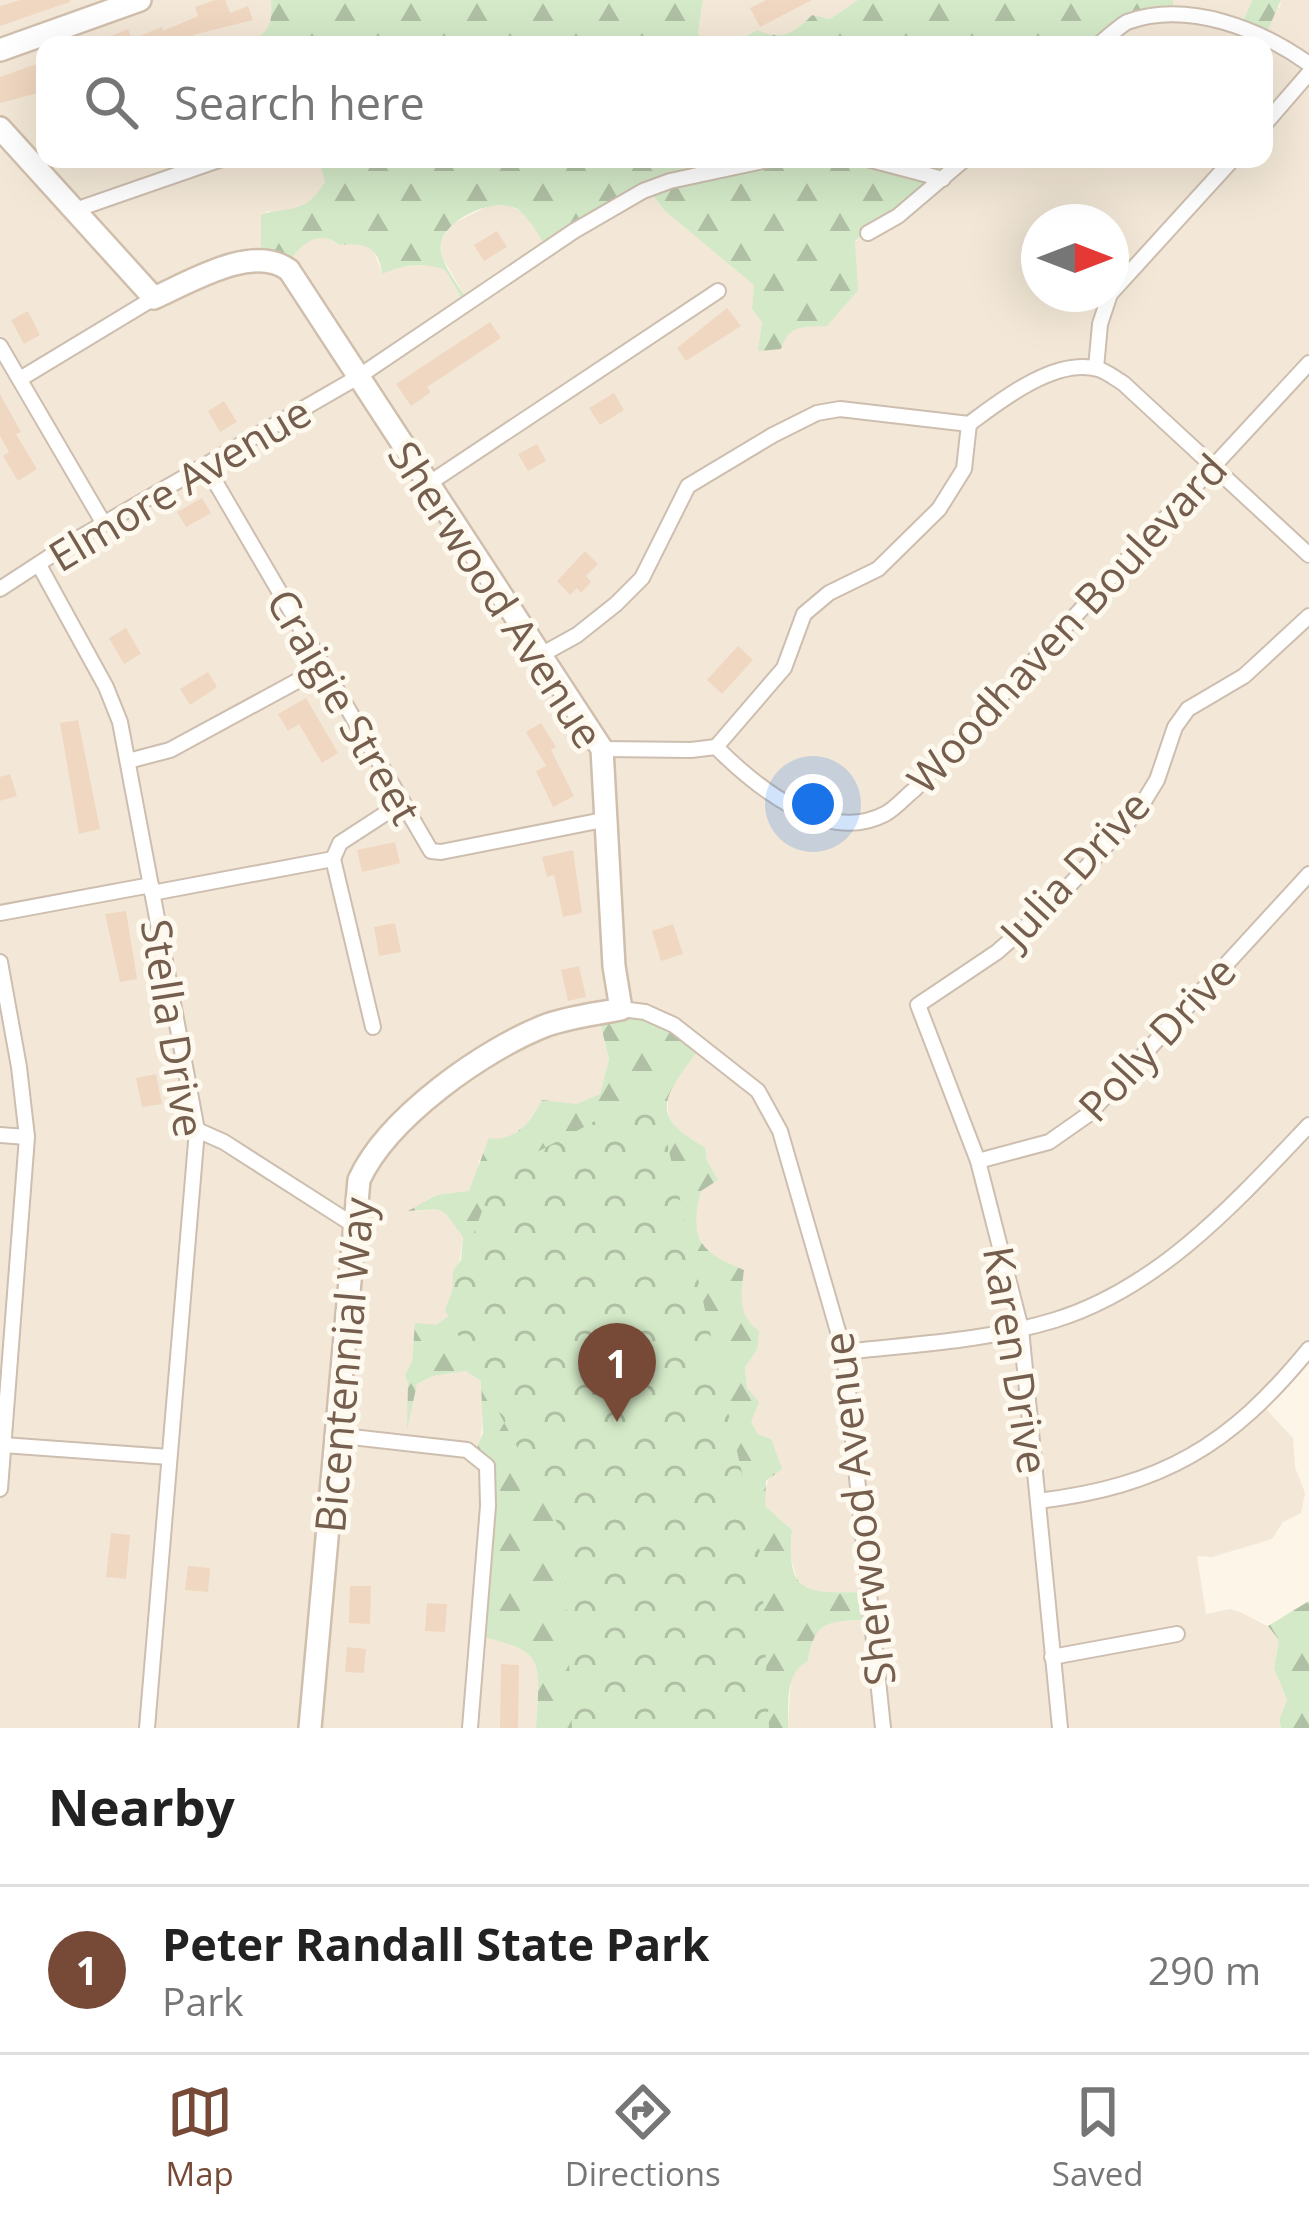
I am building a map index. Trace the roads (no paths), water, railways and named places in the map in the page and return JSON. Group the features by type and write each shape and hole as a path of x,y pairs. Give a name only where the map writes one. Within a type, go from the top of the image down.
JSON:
{"street":[{"path":"39,36 140,0"},
{"path":"1110,36 1129,21 1150,14 1195,10 1232,19 1265,36"},
{"path":"0,50 36,37"},
{"path":"1273,40 1309,69 1273,114"},
{"path":"0,128 154,298 20,379"},
{"path":"72,211 196,168"},
{"name":"Elmore Avenue","path":"0,589 358,377 574,231 643,191 730,168"},
{"path":"901,168 943,179"},
{"path":"868,233 898,216 955,168"},
{"path":"1129,273 1225,168"},
{"name":"Sherwood Avenue","path":"154,298 234,266 266,259 289,271 602,749 614,966 621,1009 646,1012 674,1025 758,1091 771,1109 836,1315 844,1352 883,1728"},
{"path":"428,484 718,291"},
{"path":"1096,368 1104,312"},
{"path":"0,346 104,524"},
{"name":"Woodhaven Boulevard","path":"716,747 766,794 792,807 824,818 859,820 885,814 915,789 1309,363"},
{"path":"539,656 577,635 642,578 688,487 772,435 817,413 840,410 969,424 1016,388 1043,376 1096,368 1123,383 1309,555"},
{"path":"602,749 716,747 784,668 804,614 829,593 878,569 939,509 964,469 969,424"},
{"name":"Craigie Street","path":"206,466 426,846 441,852 608,819"},
{"name":"Stella Drive","path":"39,565 112,700 128,760 197,1130 147,1728"},
{"name":"Julia Drive","path":"919,1005 997,952 1054,901 1138,811 1157,780 1175,727 1188,709 1244,676 1309,616"},
{"path":"128,760 170,750 323,667"},
{"path":"373,1027 333,859 340,843 403,802"},
{"path":"0,913 333,859"},
{"name":"Polly Drive","path":"978,1161 1049,1142 1089,1114 1309,874"},
{"path":"0,962 27,1137 0,1489"},
{"name":"Karen Drive","path":"919,1005 978,1161 1021,1329 1060,1728"},
{"name":"Bicentennial Way","path":"310,1728 359,1180 376,1150 450,1081 548,1025 621,1009"},
{"path":"844,1352 1021,1329 1061,1318 1140,1281 1178,1254 1309,1125"},
{"path":"197,1130 224,1142 352,1224"},
{"path":"0,1135 27,1137"},
{"path":"1038,1501 1097,1494 1177,1466 1269,1398 1309,1349"},
{"path":"334,1435 467,1450 487,1466 470,1728"},
{"path":"3,1445 170,1456"},
{"path":"1052,1658 1177,1634"}],"place":[{"name":"Peter Randall State Park","path":"617,1422"}]}
